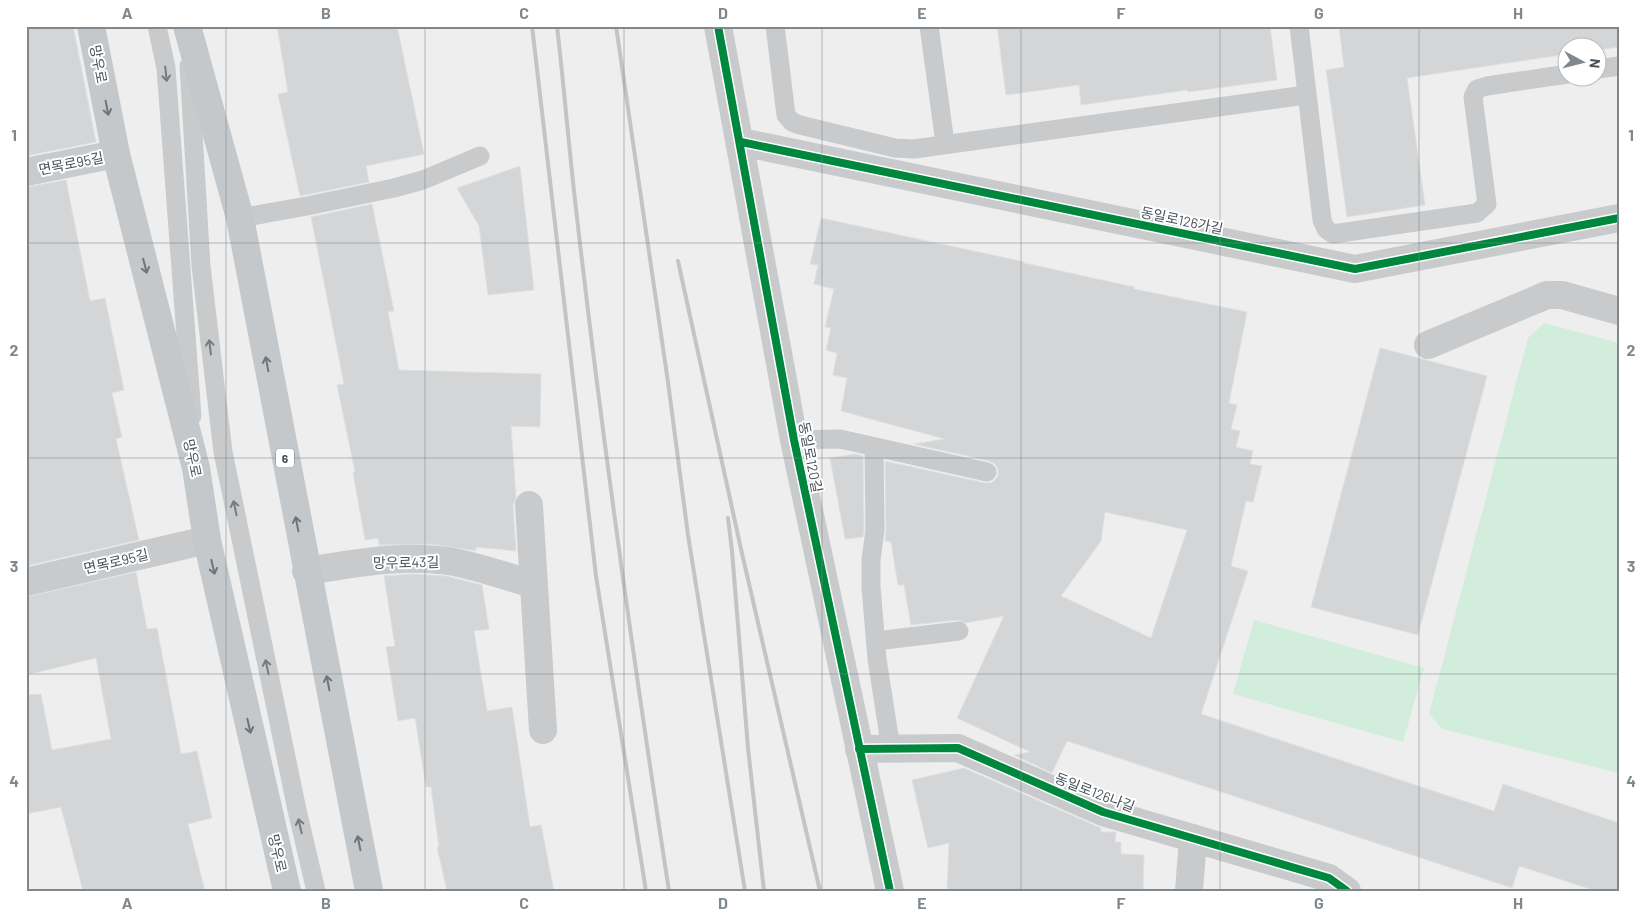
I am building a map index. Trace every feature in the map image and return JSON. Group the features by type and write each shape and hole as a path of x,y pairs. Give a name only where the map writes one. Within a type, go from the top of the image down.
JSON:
{"main road":[{"name":"망우로","path":"91,26 116,154 196,468 207,540 287,891"},
{"name":"6","path":"187,27 240,218 306,571 369,891"}],"street":[{"name":"동일로120길","path":"718,26 794,440 890,891"},
{"name":"동일로126가길","path":"740,142 1355,269 1619,218"},
{"name":"면목로95길","path":"26,172 116,154"},
{"path":"1428,346 1547,295 1562,295 1619,310"},
{"path":"529,505 543,730"},
{"name":"면목로95길","path":"26,582 207,540"},
{"name":"망우로43길","path":"306,571 389,560 416,559 448,561 533,584"},
{"name":"동일로126나길","path":"859,749 958,748 1103,812 1193,838 1334,887"},
{"path":"1189,891 1193,838"}],"lane":[{"path":"157,26 166,68 196,468"},
{"path":"774,26 786,115 792,122 800,126 895,148 914,149 945,143 1306,95"},
{"path":"929,26 945,143"},
{"path":"1299,26 1322,220 1326,229 1333,234 1477,213 1486,204 1473,97 1477,89 1558,75"},
{"path":"187,27 200,266 223,452 297,810 316,891"},
{"path":"240,218 394,188 423,180 480,156"},
{"name":"동일로120길","path":"794,440 841,448 874,447 987,472"},
{"path":"874,447 875,530 871,587 876,642 891,749"},
{"path":"876,642 959,631"}],"green space":[{"path":"1544,323 1619,343 1619,773 1442,729 1429,714 1528,338"},
{"path":"1254,620 1424,668 1403,742 1233,694"}],"building":[{"path":"26,26 73,26 96,142 26,156"},
{"path":"277,26 397,26 424,154 366,166 369,182 300,196 278,94 288,92"},
{"path":"997,26 1270,26 1277,80 1081,105 1079,85 1006,95"},
{"path":"1339,26 1619,26 1619,47 1608,49 1608,38 1558,38 1558,55 1407,78 1425,205 1347,217 1326,70 1344,67"},
{"path":"520,166 534,290 488,295 479,226 457,188"},
{"path":"66,180 90,301 105,298 124,390 112,393 122,437 116,439 139,540 26,566 26,187"},
{"path":"372,204 394,311 388,312 399,370 541,374 540,427 511,426 516,497 513,506 516,551 476,547 476,551 431,544 379,545 378,538 365,540 353,473 355,472 337,385 344,384 311,217"},
{"path":"821,218 1025,262 1134,287 1134,289 1247,312 1229,403 1237,405 1231,429 1240,431 1236,447 1253,451 1250,464 1262,466 1253,502 1246,501 1231,566 1248,571 1201,714 1494,811 1503,784 1619,823 1619,891 1596,891 1519,866 1512,888 1067,741 1052,773 1014,755 1030,752 957,718 1004,616 966,623 958,620 911,625 904,585 898,585 891,542 885,541 885,461 985,483 991,483 995,480 998,475 998,469 995,464 989,461 914,444 945,439 841,411 847,378 833,375 837,353 826,350 831,328 825,327 834,289 814,284 818,265 810,264","holes":["1105,512 1187,530 1151,638 1061,596 1101,541"]},
{"path":"1380,348 1487,376 1418,635 1311,607"},
{"path":"855,454 863,456 864,529 863,537 845,539 830,458"},
{"path":"136,572 147,629 157,628 181,754 197,751 212,818 188,824 205,891 83,891 61,807 26,814 26,695 41,694 52,750 111,739 96,658 26,675 26,597"},
{"path":"413,574 446,576 482,585 489,629 474,631 487,711 512,707 530,827 541,825 554,891 447,891 437,847 439,847 431,787 426,787 415,718 398,721 386,647 395,646 384,576"},
{"path":"964,768 1101,828 1101,832 1116,832 1115,842 1121,842 1121,854 1144,855 1143,891 947,891 949,843 928,848 912,780"}],"railway":[{"path":"532,26 596,576 646,891"},
{"path":"557,26 576,209 608,465 669,891"},
{"path":"616,26 668,382 688,535 745,891"},
{"path":"678,261 741,549 820,891"},
{"path":"728,518 748,748 764,891"}],"cycle path":[{"path":"718,26 794,440 890,891"},
{"path":"741,142 1355,269 1619,218"},
{"path":"859,749 958,748 1103,812 1329,878 1347,891"}]}
